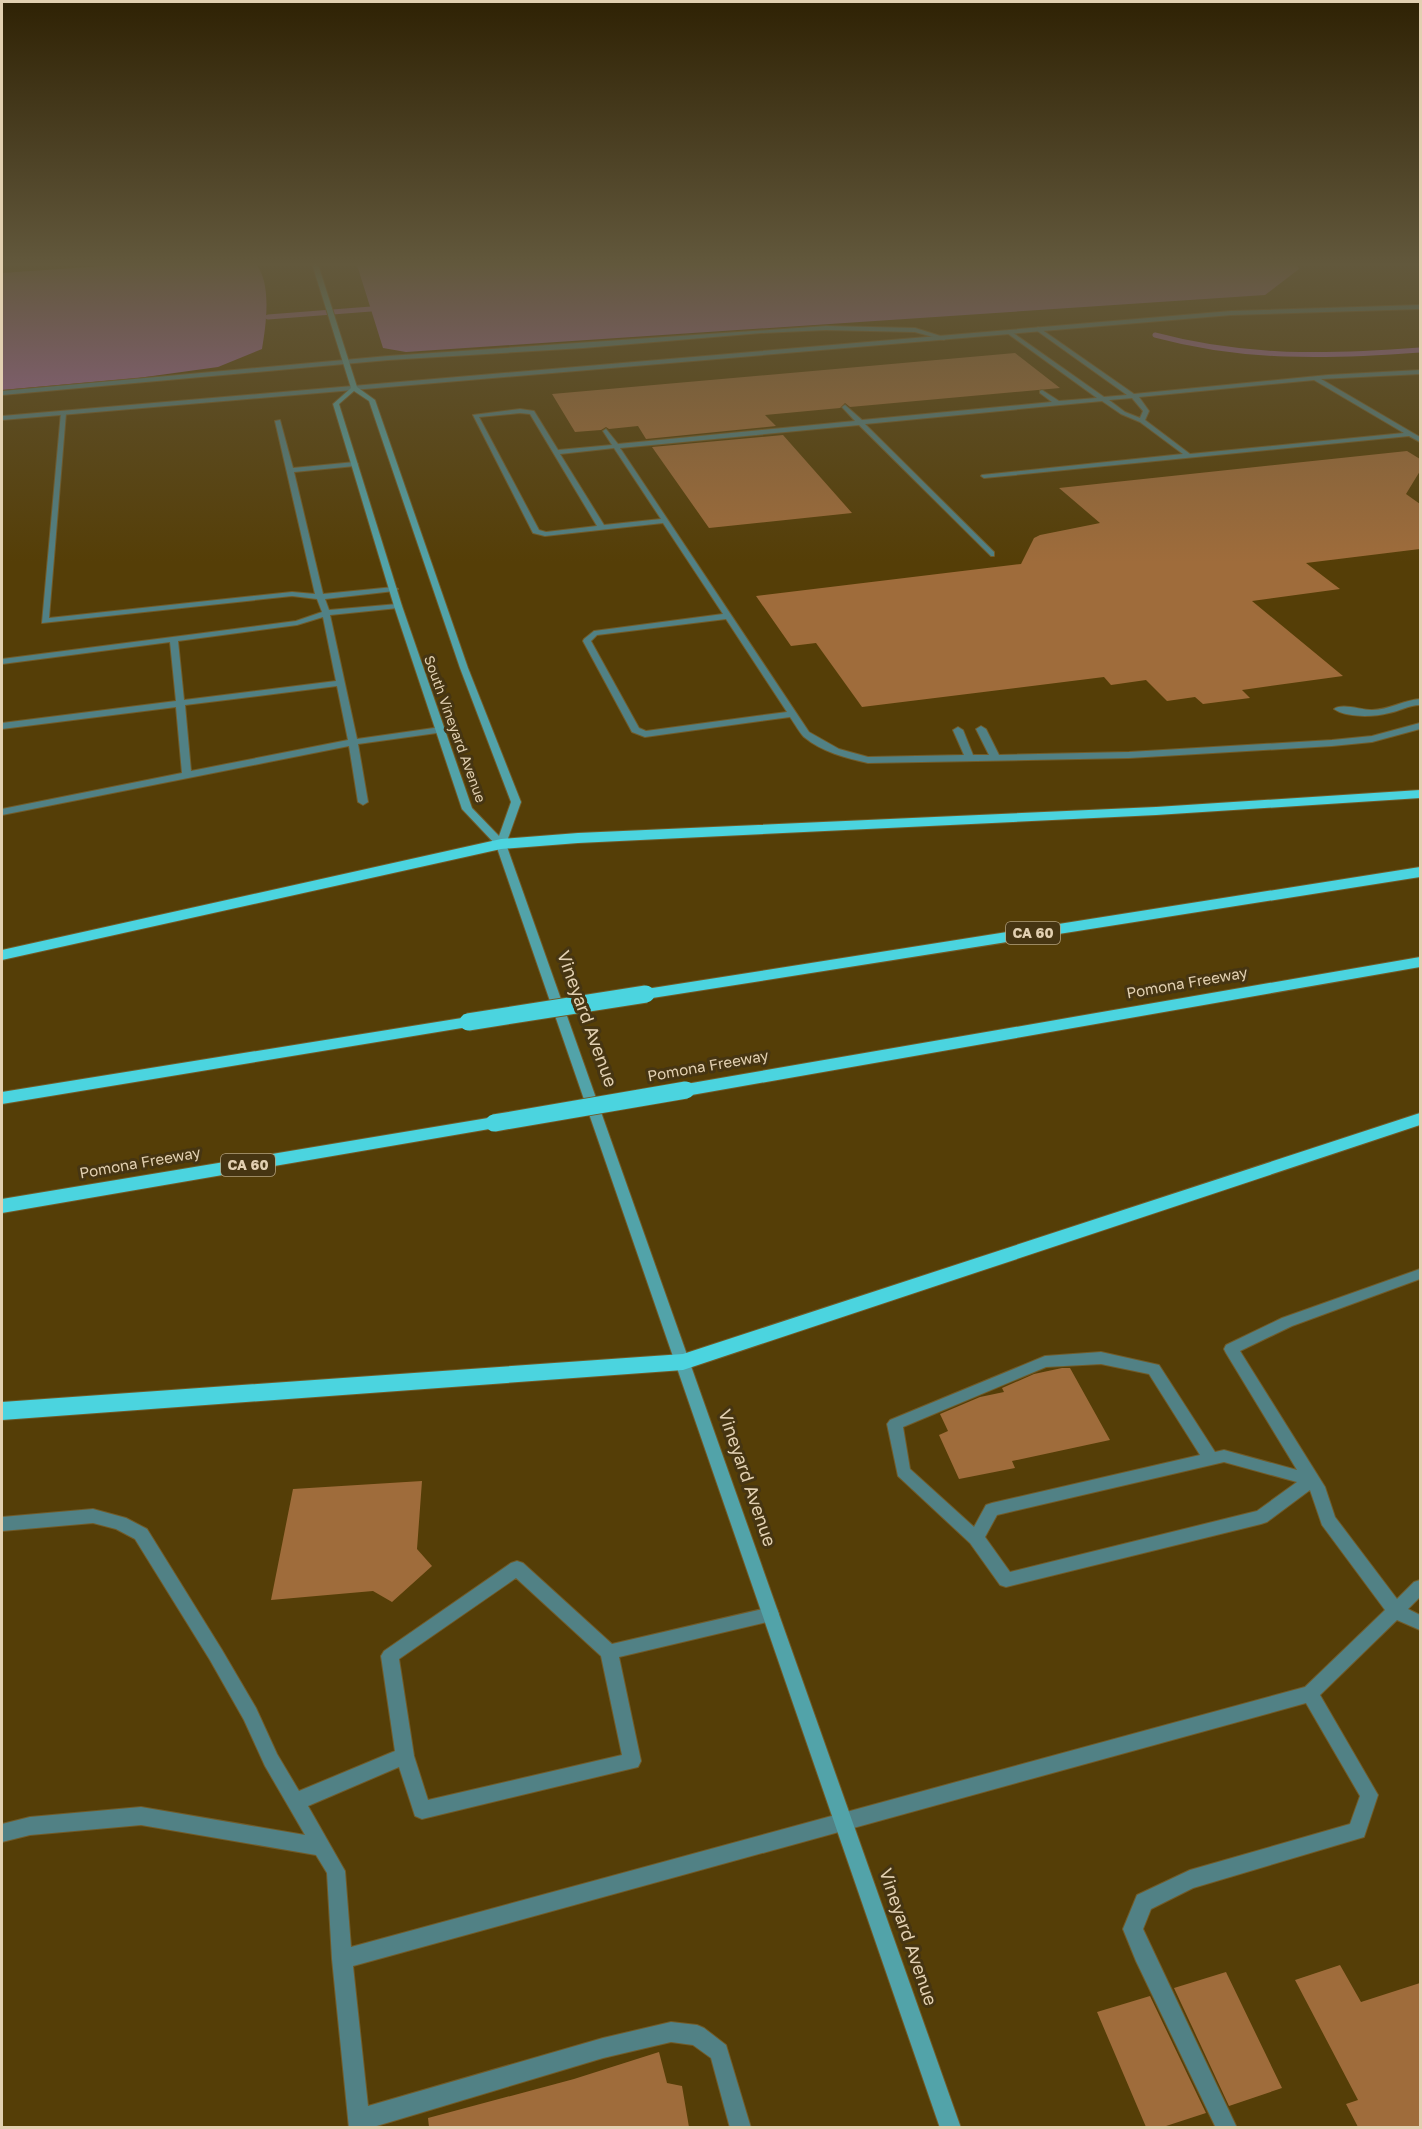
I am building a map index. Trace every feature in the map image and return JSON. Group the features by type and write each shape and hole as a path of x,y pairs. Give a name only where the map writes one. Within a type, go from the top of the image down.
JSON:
{"highway":[{"path":"2,955 501,844 571,838 1156,811 1420,794"},
{"name":"CA 60","path":"2,1098 1420,872"},
{"name":"Pomona Freeway","path":"2,1206 1420,962"},
{"path":"2,1411 683,1362 1420,1119"}],"main road":[{"name":"South Vineyard Avenue","path":"346,363 354,387 372,400 464,668 516,802 501,844 467,809 398,606 336,404 354,387"},
{"name":"Vineyard Avenue","path":"501,844 951,2127"}],"street":[{"path":"2,393 342,363"},
{"path":"2,418 639,363"},
{"path":"1054,363 1123,413 1142,421 1189,456"},
{"path":"1086,363 1134,397 1146,411 1142,421"},
{"path":"556,452 1316,379 1420,372"},
{"path":"1316,379 1420,440"},
{"path":"1042,392 1059,404"},
{"path":"844,407 991,554"},
{"path":"602,528 532,412 520,411 475,416 536,531 545,534 602,528 665,521"},
{"path":"63,412 45,621 292,594 320,597 394,589"},
{"path":"278,421 320,597 326,613 363,802"},
{"path":"606,431 806,734 822,746 846,755 868,760 1129,755 1332,743 1372,739 1420,726"},
{"path":"984,476 1420,433"},
{"path":"290,470 355,464"},
{"path":"2,661 297,623 326,613 398,606"},
{"path":"728,616 594,633 587,641 635,730 645,734 793,714"},
{"path":"174,638 187,775"},
{"path":"2,726 340,682"},
{"path":"1400,705 1388,711 1364,713 1338,709 1420,702"},
{"path":"981,729 995,757"},
{"path":"2,812 353,742 441,730"},
{"path":"958,730 970,758"},
{"path":"1420,1274 1287,1322 1231,1349 1319,1492 1328,1520 1396,1611 1420,1623"},
{"path":"1211,1459 1154,1369 1101,1358 1045,1362 895,1424 903,1472 976,1538 1006,1580 1261,1517 1311,1480"},
{"path":"976,1538 992,1510 1224,1456 1311,1480"},
{"path":"2,1524 93,1516 120,1523 141,1534 250,1714 295,1802 336,1871 342,1959 359,2123 603,2048 671,2032 698,2035 718,2052 741,2127"},
{"path":"517,1568 609,1652 632,1761 422,1810 405,1756 390,1656 517,1568"},
{"path":"342,1959 1310,1694 1420,1587"},
{"path":"609,1652 771,1614"},
{"path":"1227,2127 1133,1929 1144,1902 1190,1879 1357,1832 1369,1795 1310,1694"},
{"path":"295,1802 405,1756"},
{"path":"2,1833 30,1826 141,1816 322,1847"}],"shaded area":[{"path":"2,363 227,363 218,367 138,378 2,390"}],"building":[{"path":"898,363 1028,363 1060,388 850,407 845,403 840,408 765,415 776,426 646,439 638,426 609,429 606,427 601,430 575,432 552,394"},
{"path":"783,435 852,513 709,528 652,447"},
{"path":"1407,451 1420,459 1420,471 1406,494 1420,504 1420,549 1306,563 1340,589 1252,601 1343,676 1242,690 1250,698 1203,704 1195,697 1167,701 1146,680 1111,685 1104,677 862,707 816,643 791,646 756,596 1021,564 1034,538 1100,523 1059,488"},
{"path":"1070,1368 1110,1440 1012,1461 1015,1468 959,1479 939,1435 948,1431 940,1414 980,1397 1004,1392 1002,1388 1034,1374"},
{"path":"422,1481 417,1549 432,1566 392,1602 373,1591 271,1600 293,1489"},
{"path":"1340,1965 1361,2002 1420,1983 1420,2127 1358,2127 1346,2104 1358,2100 1295,1980"},
{"path":"1226,1972 1282,2088 1229,2106 1174,1988"},
{"path":"1150,1996 1206,2113 1163,2127 1146,2127 1097,2012"},
{"path":"659,2052 667,2083 682,2086 689,2127 429,2127 428,2118 574,2079"}]}
